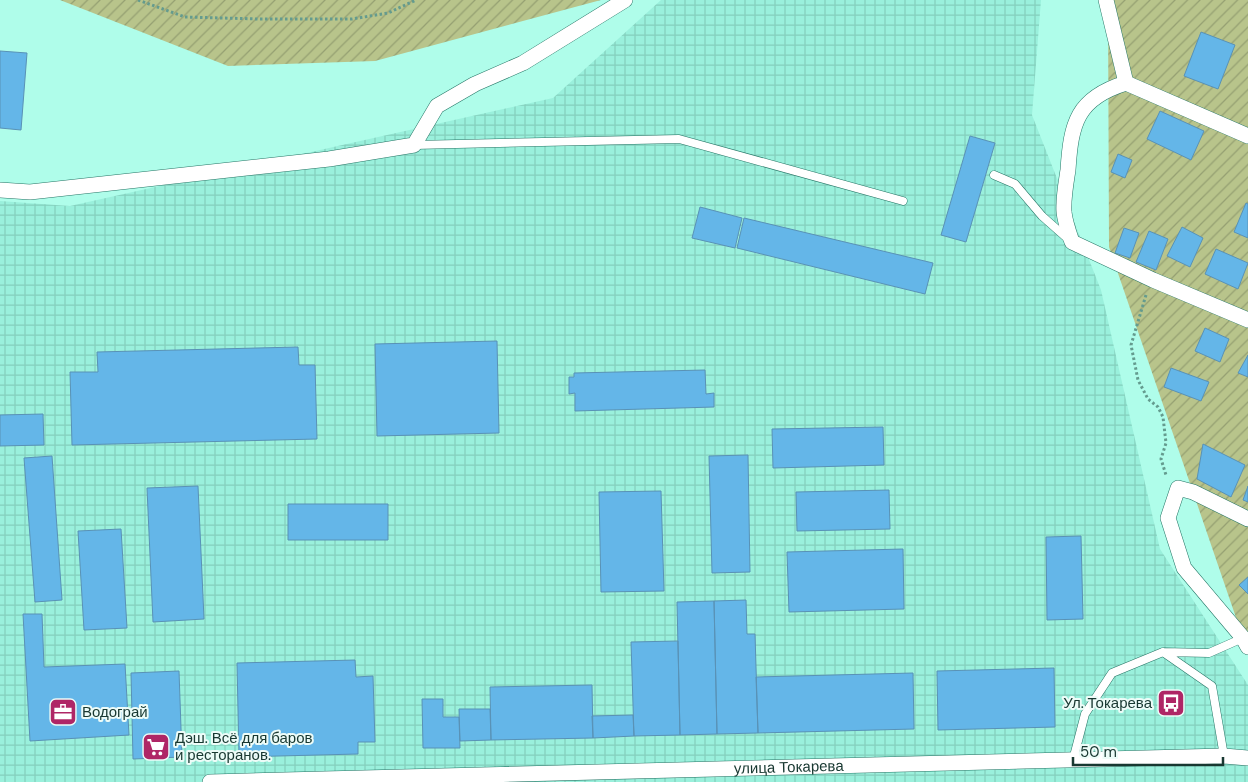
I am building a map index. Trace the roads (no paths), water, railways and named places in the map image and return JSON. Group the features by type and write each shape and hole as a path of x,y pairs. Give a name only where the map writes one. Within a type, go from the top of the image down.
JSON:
{"street":[{"path":"0,190 40,191 329,159 414,145 437,106 474,84 523,63 625,0"},
{"path":"1106,0 1126,83"},
{"path":"1248,136 1126,83 1108,88 1093,98 1080,112 1072,129 1064,212 1072,242 1153,280 1248,320"},
{"path":"1246,642 1184,568 1168,518 1176,494 1193,492 1248,519"},
{"name":"улица Токарева","path":"210,782 1224,756 1248,758"}],"lane":[{"path":"414,145 679,139 903,201"},
{"path":"994,175 1015,184 1042,216 1072,242"},
{"path":"1073,760 1085,714 1112,673 1163,652 1209,653 1246,642"},
{"path":"1163,652 1212,686 1224,756"}],"place":[{"name":"Ул. Токарева","path":"1171,703"},
{"name":"Водограй","path":"63,712"},
{"name":"Дэш. Всё для баров и ресторанов.","path":"156,747"}]}
